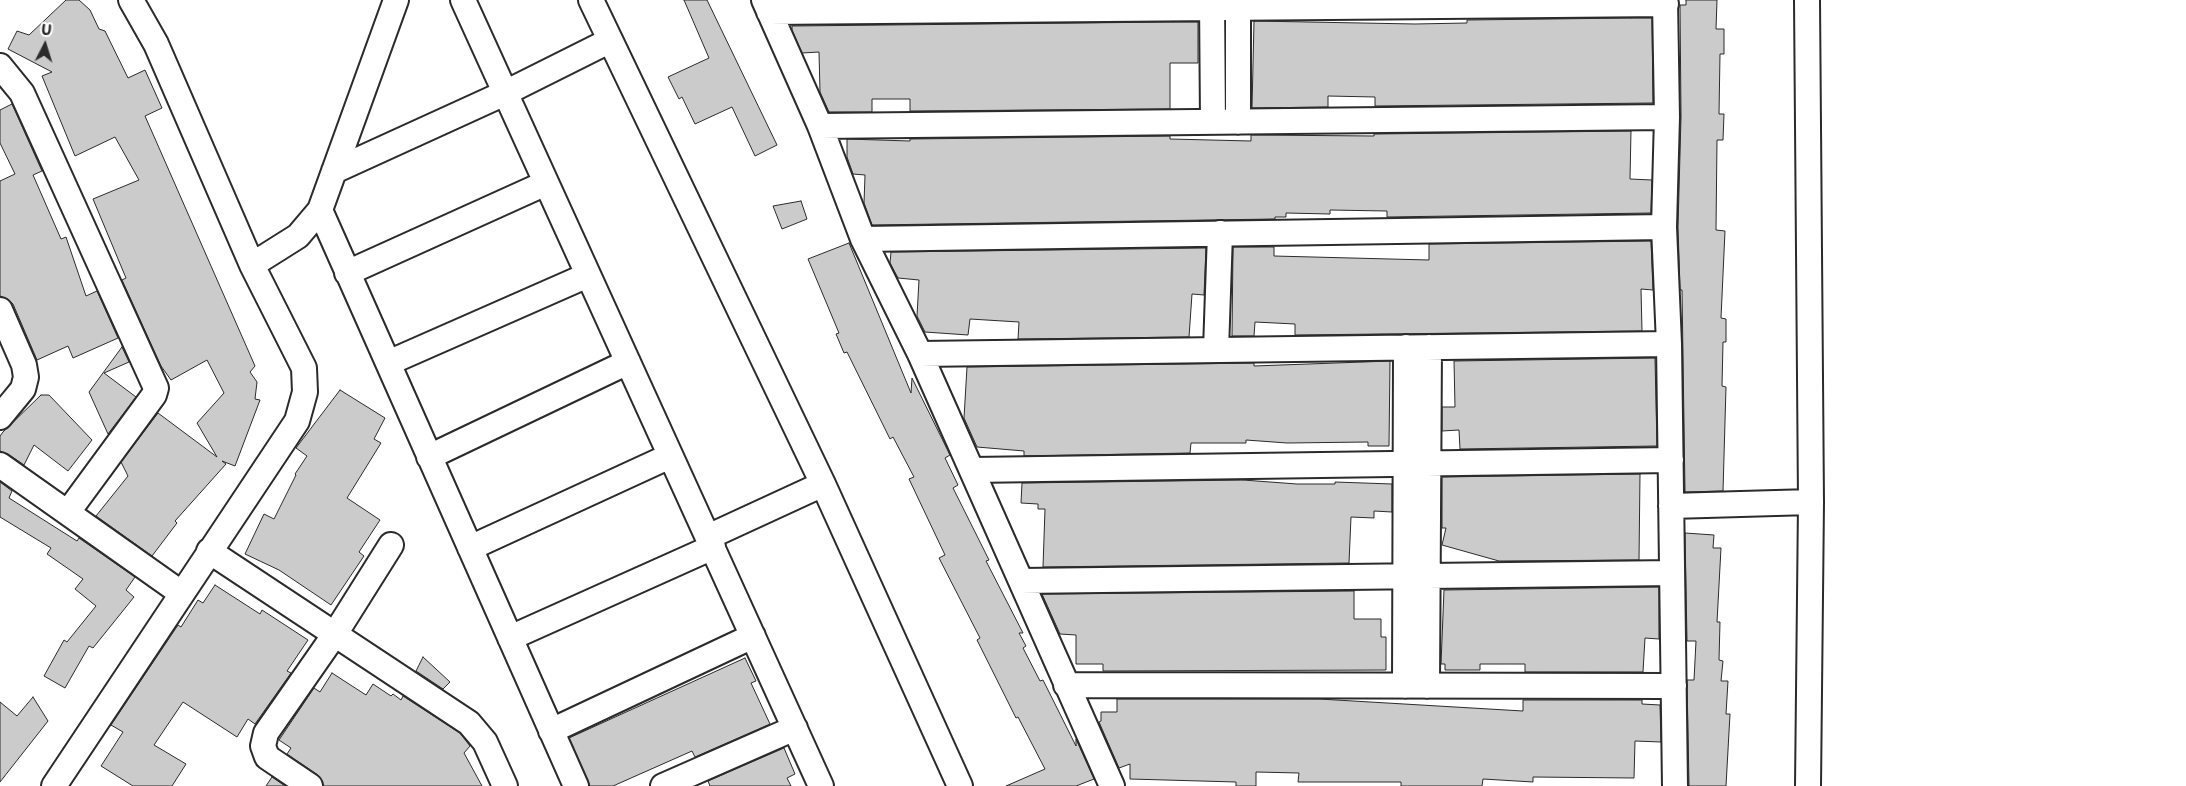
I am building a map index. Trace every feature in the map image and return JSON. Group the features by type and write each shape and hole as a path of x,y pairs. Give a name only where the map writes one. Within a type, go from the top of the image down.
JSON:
{"street":[{"path":"63,783 181,592 298,421 305,392 304,368 252,265 156,44 131,0"},
{"path":"252,265 298,236 320,210 396,0"},
{"path":"463,0 821,786"},
{"path":"591,0 823,484 960,786"},
{"path":"1807,0 1811,502 1808,786"},
{"path":"1112,786 920,354 863,239 820,126 766,6 1666,2 1667,117 1664,226 1669,344 1675,786"},
{"path":"1212,4 1213,122"},
{"path":"1238,4 1238,122"},
{"path":"334,171 505,93 609,41"},
{"path":"0,66 22,93 156,388 154,395 68,512"},
{"path":"820,126 1667,117"},
{"path":"348,272 546,183"},
{"path":"320,210 576,786"},
{"path":"863,239 1664,226"},
{"path":"1216,350 1220,233"},
{"path":"388,363 588,275"},
{"path":"0,310 24,365 26,377 23,389 0,418"},
{"path":"920,354 1669,344"},
{"path":"1406,347 1417,464"},
{"path":"1416,686 1417,464 1429,347"},
{"path":"429,457 628,362"},
{"path":"470,548 670,456"},
{"path":"972,470 1671,460"},
{"path":"0,465 181,592"},
{"path":"510,638 710,542 823,484"},
{"path":"1671,506 1811,502"},
{"path":"310,786 267,757 263,746 266,733 335,634 391,545"},
{"path":"209,551 469,724 485,742 505,786"},
{"path":"1021,581 1672,574"},
{"path":"551,731 753,636"},
{"path":"1066,684 1674,686"},
{"path":"663,786 795,728"}],"building":[{"path":"66,0 79,0 90,10 99,29 105,31 128,78 145,70 162,108 145,116 255,366 250,372 257,382 255,399 260,400 235,466 222,461 226,464 175,521 177,523 152,556 96,516 128,476 121,462 158,413 217,457 197,423 224,393 207,360 171,380 161,366 122,280 126,278 93,199 139,180 115,137 75,156 42,76 52,72 8,49 17,31 29,35"},
{"path":"684,0 707,0 777,145 755,156 732,107 695,124 682,97 679,99 668,77 709,58"},
{"path":"1686,0 1717,0 1716,29 1724,29 1724,54 1720,54 1719,114 1724,114 1723,140 1717,140 1716,230 1725,231 1721,318 1726,319 1726,342 1723,342 1722,386 1726,387 1723,491 1685,492 1682,290 1680,290 1678,227 1681,117 1680,5 1686,5"},
{"path":"1652,18 1653,103 1375,106 1375,97 1328,96 1328,107 1252,108 1254,21 1415,24 1467,23 1467,20"},
{"path":"1198,22 1198,63 1170,63 1170,109 910,111 910,99 872,99 872,112 829,112 820,92 819,52 802,53 792,30 792,26"},
{"path":"12,104 42,171 33,175 61,239 66,237 86,296 97,291 118,338 73,358 68,346 37,360 13,304 8,299 0,296 0,181 15,174 0,143 0,110"},
{"path":"1631,131 1630,179 1652,180 1651,213 1387,217 1387,211 1330,210 1330,214 1286,213 1286,217 1275,217 1275,219 872,225 864,203 865,175 853,174 847,157 847,139 910,141 910,139 1170,136 1170,139 1251,141 1251,135 1374,136 1374,134"},
{"path":"801,201 807,219 782,229 773,206"},
{"path":"1651,241 1653,290 1641,289 1642,331 1295,335 1295,324 1255,322 1254,336 1232,336 1233,247 1274,247 1274,256 1429,260 1429,244"},
{"path":"849,243 911,393 912,378 950,455 945,458 958,485 953,488 989,560 986,561 1023,633 1019,633 1026,646 1023,648 1040,681 1043,680 1076,746 1076,739 1094,779 1076,786 1006,786 1045,769 1018,717 1016,718 977,640 980,638 939,558 945,555 909,479 914,477 893,437 890,439 847,352 844,353 836,334 839,333 808,259"},
{"path":"1206,248 1204,295 1192,294 1189,337 1018,339 1019,322 970,319 968,335 925,332 917,316 919,280 898,278 890,263 891,252"},
{"path":"122,347 129,362 104,373 136,397 108,434 89,392"},
{"path":"1655,358 1657,446 1460,449 1459,430 1442,431 1442,407 1455,407 1454,361"},
{"path":"1390,361 1389,446 1368,446 1368,442 1287,443 1246,440 1246,443 1191,443 1190,453 1024,456 1024,451 977,447 964,418 967,367 1254,363 1254,366"},
{"path":"340,390 385,418 374,439 381,443 347,498 380,520 359,552 364,556 331,605 279,570 245,554 264,514 274,519 295,474 307,456 296,448"},
{"path":"41,395 49,395 92,440 68,471 34,445 24,465 0,451 0,436"},
{"path":"1640,474 1639,560 1499,561 1442,545 1446,528 1442,528 1442,477"},
{"path":"1243,480 1297,484 1335,484 1335,482 1392,484 1392,512 1374,511 1374,518 1351,517 1349,563 1043,567 1045,509 1038,509 1038,504 1021,503 1022,483"},
{"path":"0,482 12,491 9,498 77,541 79,538 135,577 126,590 134,597 93,648 89,646 65,688 44,676 64,640 67,642 96,606 75,589 83,579 47,554 51,548 0,517"},
{"path":"1685,533 1714,535 1713,548 1721,548 1717,622 1720,622 1719,660 1723,661 1721,681 1728,681 1726,714 1730,714 1726,786 1689,786 1687,680 1694,680 1696,641 1687,641"},
{"path":"215,585 260,614 262,610 308,640 287,671 291,673 255,724 248,719 237,737 183,702 154,745 186,764 172,786 133,786 101,766 123,732 111,725 178,625 181,627 198,600 203,603"},
{"path":"1659,587 1659,639 1645,638 1643,672 1525,672 1525,664 1480,664 1480,670 1445,670 1445,664 1441,664 1444,590"},
{"path":"1354,591 1354,619 1381,619 1381,637 1386,637 1386,670 1103,671 1103,664 1076,664 1076,635 1060,634 1042,594"},
{"path":"423,657 450,682 443,689 416,671"},
{"path":"745,658 756,681 751,683 770,724 695,757 692,751 613,786 590,786 569,738"},
{"path":"332,673 366,695 373,684 401,700 403,696 460,733 470,746 464,753 482,786 324,786 318,775 287,754 291,748 279,740 314,688 320,692"},
{"path":"33,697 48,721 0,782 0,702 17,716"},
{"path":"1117,699 1319,699 1523,711 1523,700 1642,700 1642,704 1660,705 1661,742 1635,741 1634,778 1533,777 1533,782 1483,779 1482,786 1401,786 1401,782 1298,782 1299,773 1256,772 1256,786 1236,786 1236,782 1130,779 1130,764 1119,768 1099,722 1101,721 1101,712 1117,712"},
{"path":"784,748 795,774 787,778 791,786 710,786 708,781"},
{"path":"272,777 285,786 266,786"}]}
